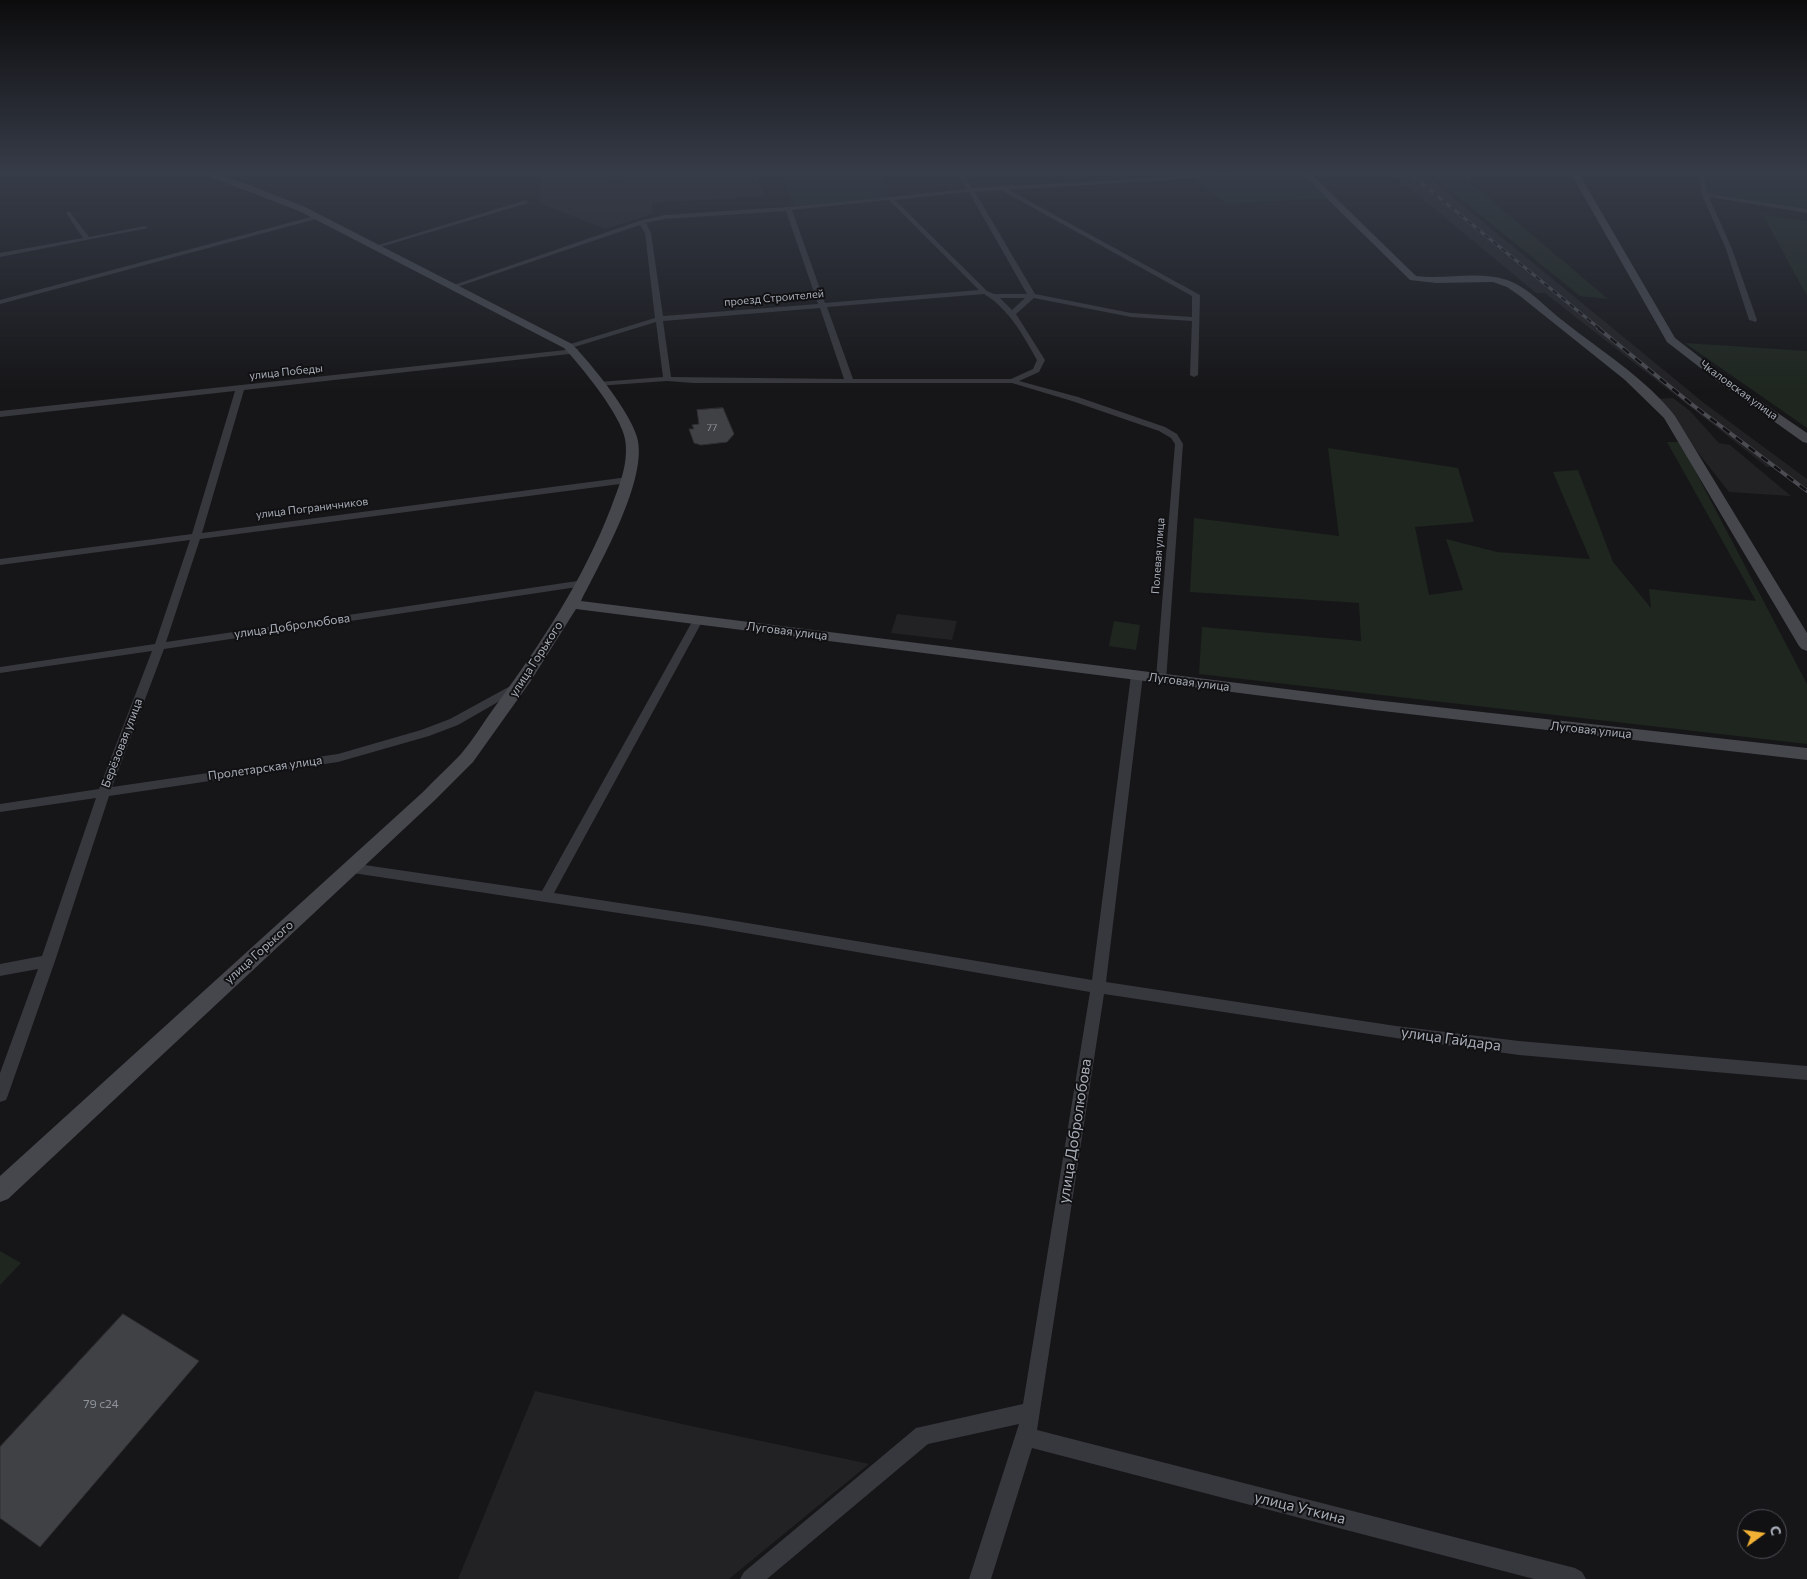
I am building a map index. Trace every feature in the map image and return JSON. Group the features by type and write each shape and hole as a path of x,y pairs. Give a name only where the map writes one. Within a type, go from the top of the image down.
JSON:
{"street":[{"path":"0,255 51,246"},
{"path":"0,302 213,246"},
{"path":"375,247 379,246"},
{"path":"455,286 573,246"},
{"path":"650,246 667,379"},
{"path":"802,246 849,380"},
{"path":"939,246 985,292 995,296 1032,296 1131,315 1195,319"},
{"path":"1004,246 1032,296"},
{"path":"1108,246 1196,295 1194,375"},
{"path":"1380,246 1413,278 1426,281 1488,278 1505,283 1532,301 1651,396 1669,416 1807,646"},
{"name":"Чкаловская улица","path":"1617,246 1671,340 1805,437"},
{"path":"1728,246 1754,320"},
{"name":"улица Горького","path":"4,1183 351,868 467,758 518,687 572,604 608,531 628,480 632,457 631,438 623,420 599,384 571,349 455,286 375,247"},
{"name":"проезд Строителей","path":"571,349 659,319 985,292"},
{"path":"599,384 667,379 694,381 1012,381 1036,370 1042,360 1012,314 995,296"},
{"path":"1012,314 1032,296"},
{"name":"улица Победы","path":"0,414 240,389 571,349"},
{"name":"Полевая улица","path":"1012,381 1162,429 1174,436 1179,444 1162,678"},
{"name":"Берёзовая улица","path":"0,1095 48,961 104,792 160,645 196,536 240,389"},
{"name":"улица Пограничников","path":"0,562 628,480"},
{"name":"улица Добролюбова","path":"0,670 584,583"},
{"name":"Луговая улица","path":"572,604 1368,705 1807,754"},
{"path":"546,896 698,620"},
{"name":"улица Добролюбова","path":"980,1579 1026,1437 1098,987 1137,675"},
{"name":"Пролетарская улица","path":"0,808 338,758 416,736 454,722 518,687"},
{"name":"улица Гайдара","path":"351,868 546,896 988,967 1098,987 1519,1048 1807,1073"},
{"path":"0,970 48,961"},
{"path":"751,1579 923,1434 1030,1412"},
{"name":"улица Уткина","path":"1026,1437 1575,1579"}],"shaded area":[{"path":"1479,246 1512,246 1704,403 1807,479 1807,488 1777,467 1767,467 1545,293 1536,293"},
{"path":"1518,246 1545,246 1608,299 1580,296"},
{"path":"1780,246 1807,246 1807,296"},
{"path":"1685,343 1807,351 1807,428"},
{"path":"1673,398 1690,411 1719,443 1730,445 1791,496 1729,492 1696,450 1673,415 1655,399"},
{"path":"1667,442 1680,442 1807,684 1807,744 1199,674 1202,627 1361,641 1359,603 1190,592 1194,518 1339,536 1328,448 1458,468 1474,522 1415,527 1429,595 1463,590 1446,539 1497,552 1590,559 1553,472 1578,470 1613,562 1651,608 1649,589 1756,601"},
{"path":"897,614 957,621 952,640 891,633"},
{"path":"1114,621 1140,625 1136,650 1109,646"},
{"path":"0,1251 21,1263 0,1285"},
{"path":"535,1391 869,1464 729,1579 458,1579"}],"building":[{"path":"723,408 734,434 727,442 701,445 694,443 689,429 694,429 692,425 699,424 697,410"},
{"path":"123,1314 199,1361 40,1547 0,1518 0,1447"}],"railway":[{"path":"1498,246 1600,329"},
{"path":"1598,328 1690,403 1807,491"}]}
